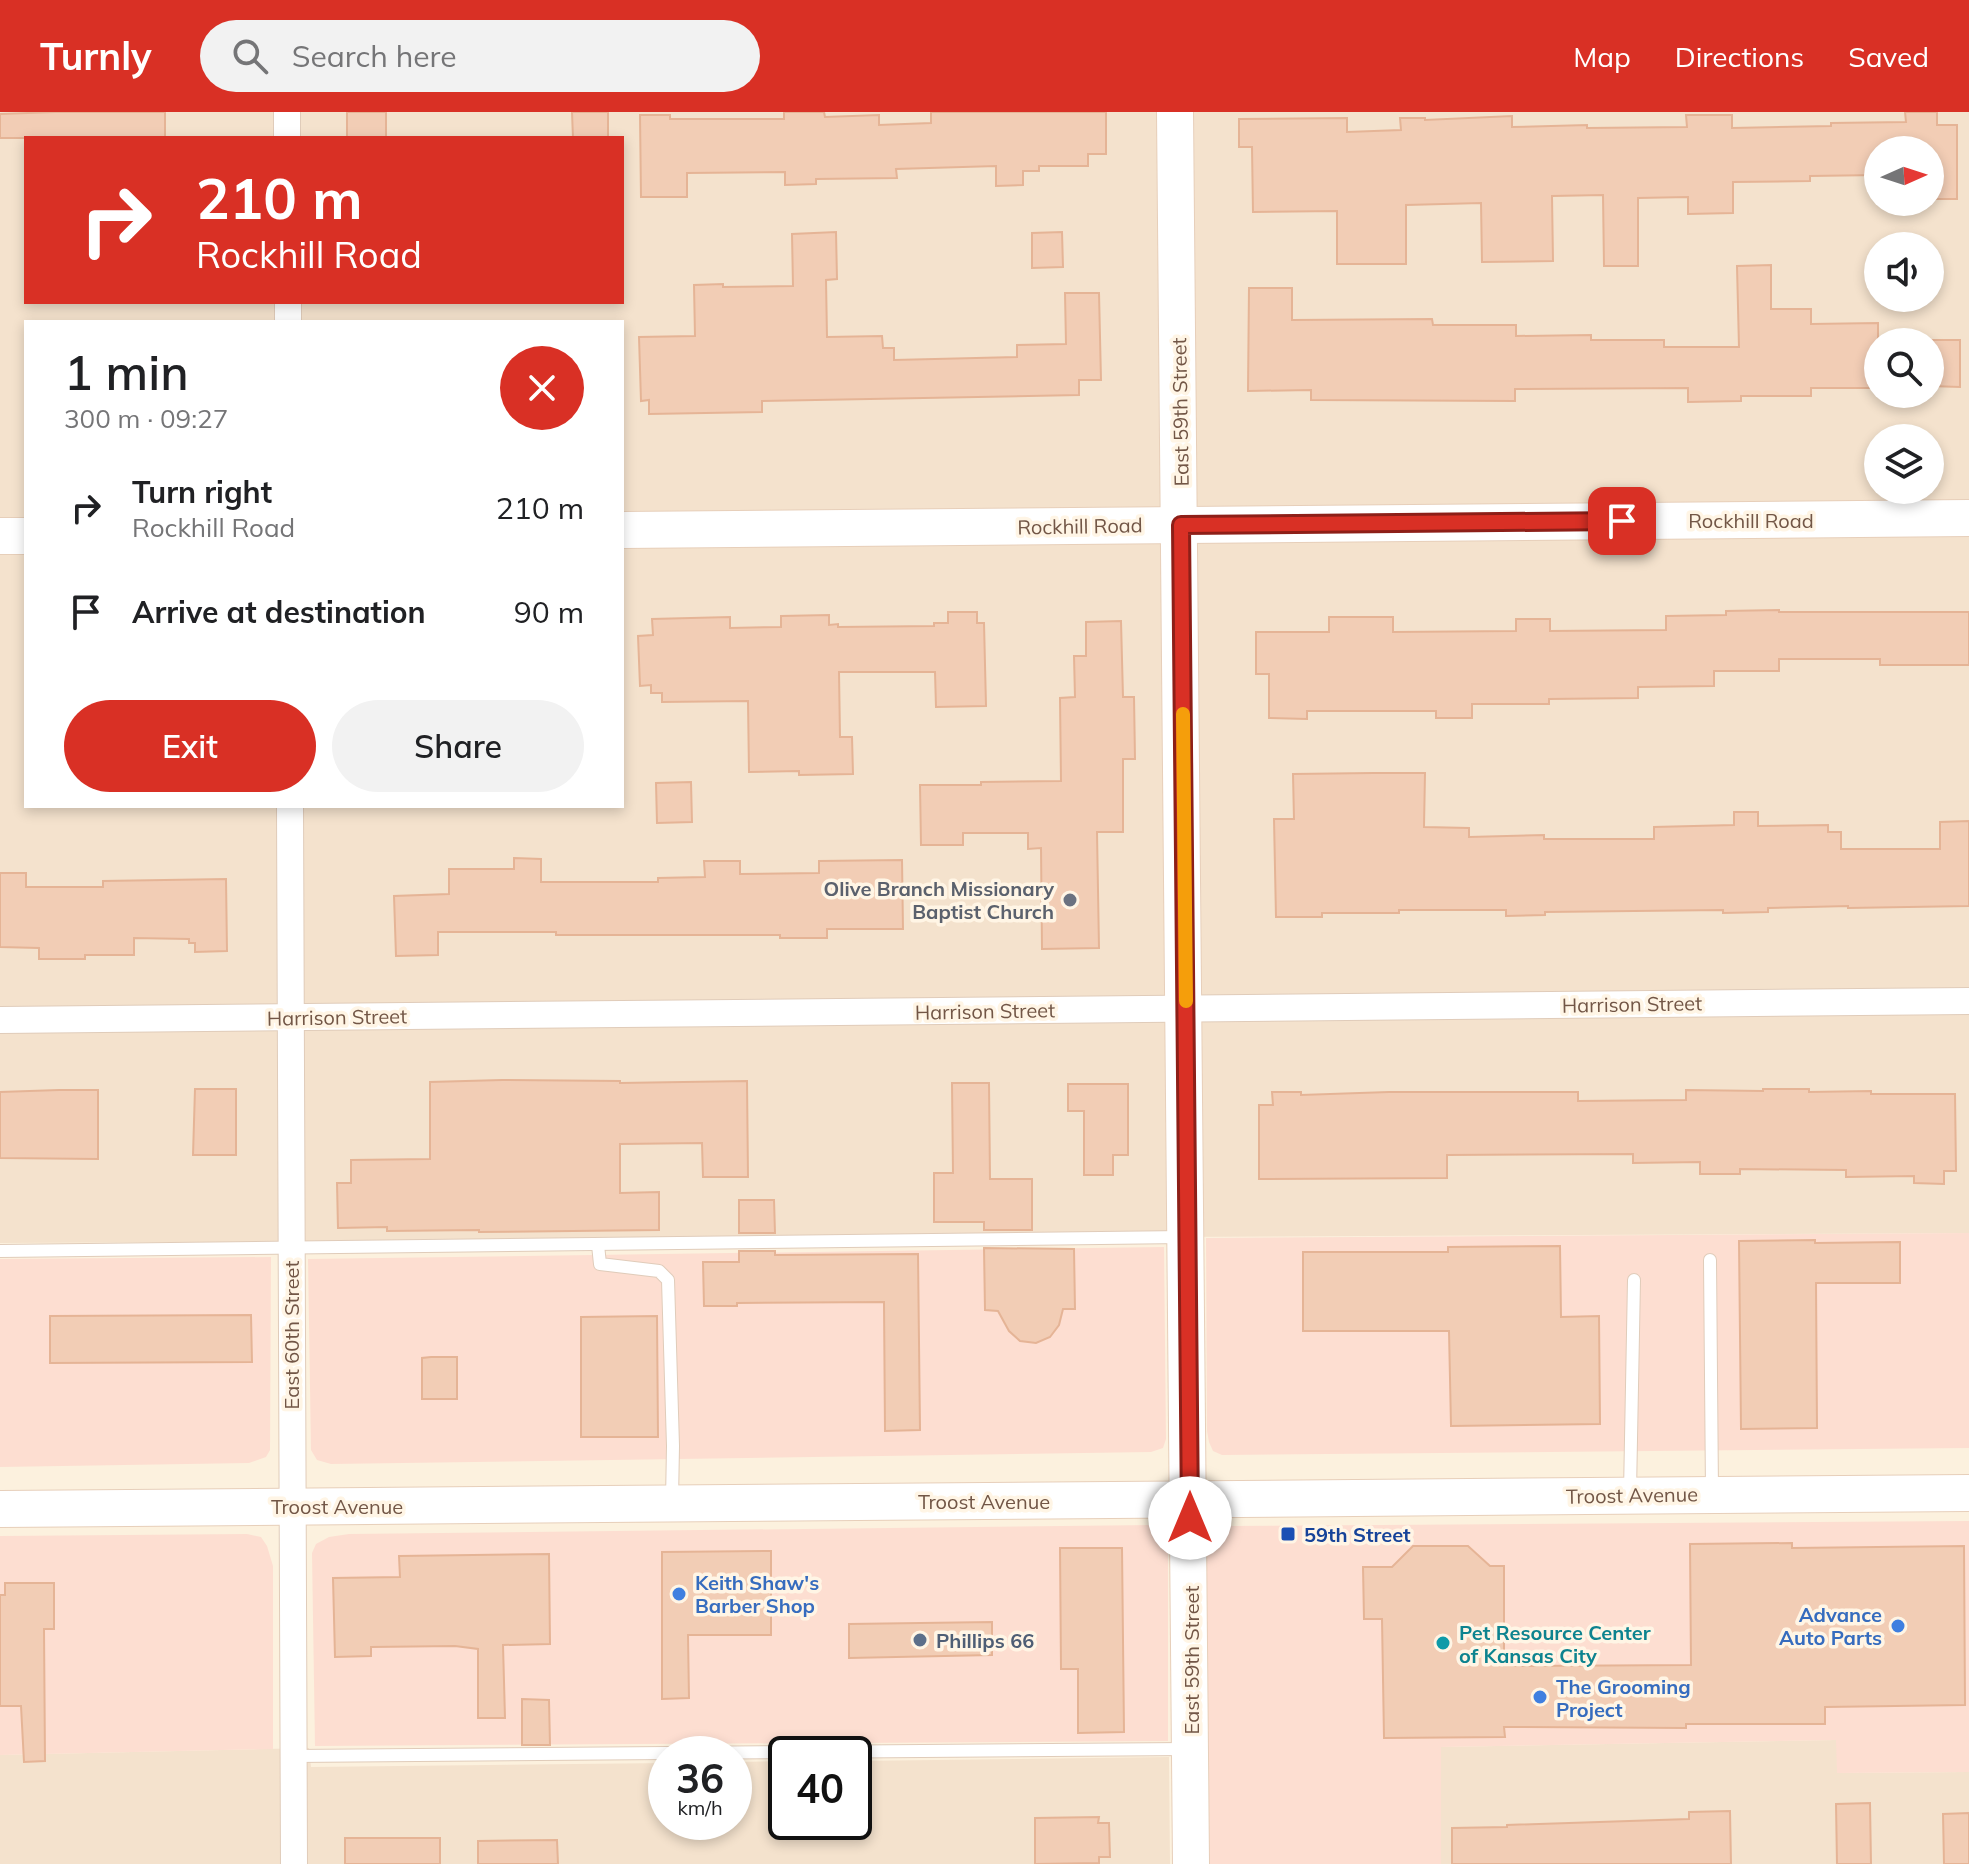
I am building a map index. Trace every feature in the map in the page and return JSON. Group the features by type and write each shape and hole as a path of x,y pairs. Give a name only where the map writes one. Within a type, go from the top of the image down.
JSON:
{"main road":[{"name":"East 59th Street","path":"1175,112 1186,1009 1191,1864"},
{"name":"Rockhill Road","path":"624,530 1969,518"},
{"path":"0,536 24,536"},
{"name":"Troost Avenue","path":"0,1509 1969,1493"}],"street":[{"path":"287,112 287,136"},
{"name":"East 60th Street","path":"290,808 294,1864"},
{"name":"Harrison Street","path":"0,1020 1969,1001"}],"lane":[{"path":"0,1251 1188,1237"},
{"path":"598,1245 600,1264 659,1271 668,1280 672,1503"},
{"path":"1710,1260 1712,1495"},
{"path":"1630,1496 1634,1280"},
{"path":"293,1756 1191,1749"}],"shaded area":[{"path":"0,112 1969,112 1969,1233 0,1243"},
{"path":"1969,1233 1969,1448 1222,1455 1213,1451 1209,1442 1206,1238"},
{"path":"1164,1247 1166,1439 1163,1448 1151,1452 331,1464 317,1460 311,1450 308,1259"},
{"path":"271,1257 270,1450 266,1457 249,1463 0,1467 0,1259"},
{"path":"1969,1521 1969,1772 1837,1773 1836,1740 1441,1747 1441,1864 1208,1864 1206,1543 1211,1531 1220,1526"},
{"path":"1154,1525 1162,1531 1168,1543 1168,1741 872,1743 872,1736 768,1736 768,1743 752,1743 752,1736 648,1736 648,1744 315,1746 312,1553 316,1544 329,1537 349,1534"},
{"path":"247,1534 261,1537 273,1566 273,1749 0,1755 0,1536"},
{"path":"1837,1740 1838,1773 1969,1772 1969,1864 1441,1864 1440,1747"},
{"path":"309,1748 311,1767 648,1763 648,1840 752,1840 752,1762 768,1761 768,1840 872,1840 872,1761 1169,1757 1170,1864 0,1864 0,1755"}],"building":[{"path":"165,112 165,136 0,138 0,114"},
{"path":"347,112 386,112 386,136 347,136"},
{"path":"572,112 608,112 608,136 573,136"},
{"path":"784,112 824,112 825,117 879,115 879,125 931,123 931,112 1106,112 1106,154 1088,154 1088,166 1039,166 1039,171 1023,171 1023,185 996,186 996,166 896,169 897,178 816,179 816,184 785,185 785,172 687,173 687,197 641,197 640,115 670,115 670,119 784,119"},
{"path":"1905,112 1937,112 1937,125 1957,125 1957,199 1944,199 1944,136 1864,136 1864,175 1810,176 1810,181 1733,182 1733,213 1688,214 1688,197 1638,198 1638,266 1604,266 1603,195 1552,196 1553,261 1482,262 1481,203 1406,205 1406,264 1337,264 1337,211 1253,212 1252,147 1239,147 1239,119 1347,118 1347,132 1401,130 1400,118 1425,120 1512,116 1512,127 1587,125 1587,128 1687,127 1686,115 1732,115 1732,128 1906,122"},
{"path":"836,232 837,279 826,280 827,337 882,336 883,348 894,348 894,360 1017,357 1017,345 1066,344 1065,293 1099,293 1101,380 1079,380 1079,395 762,401 762,412 649,414 649,400 641,401 639,337 695,336 694,285 793,286 792,234"},
{"path":"1062,232 1063,267 1032,268 1032,233"},
{"path":"1771,265 1771,309 1811,309 1811,324 1878,323 1878,328 1864,328 1864,388 1811,388 1811,396 1741,396 1741,401 1688,402 1688,388 1515,389 1515,401 1311,400 1311,390 1248,391 1249,288 1292,288 1292,320 1432,319 1433,325 1516,325 1516,336 1591,335 1591,340 1664,340 1664,347 1739,347 1737,266"},
{"path":"1944,340 1960,340 1960,387 1944,386"},
{"path":"1779,610 1969,612 1969,665 1880,665 1880,659 1779,659 1779,671 1714,671 1714,686 1638,687 1638,698 1549,699 1549,704 1472,704 1472,718 1436,718 1436,711 1307,711 1307,719 1269,718 1269,674 1256,674 1256,632 1329,632 1329,617 1393,617 1393,632 1516,631 1516,619 1550,619 1550,631 1666,630 1666,616"},
{"path":"948,612 977,612 977,623 984,623 986,706 936,707 935,672 839,672 840,737 852,737 853,774 749,772 748,701 662,702 662,693 651,693 651,685 640,686 638,636 653,635 652,619 730,617 730,628 781,627 781,616 829,615 829,625 838,624 838,627 934,626 934,623 948,623"},
{"path":"1121,621 1123,697 1134,697 1135,759 1123,759 1123,832 1097,832 1099,948 1042,949 1041,848 1028,849 1028,833 963,833 963,845 921,845 920,785 1061,781 1060,698 1075,697 1074,656 1086,656 1086,622"},
{"path":"1425,773 1424,827 1469,828 1469,837 1544,835 1544,839 1654,839 1654,827 1734,825 1734,812 1758,812 1758,826 1828,825 1828,832 1841,832 1841,849 1940,849 1940,822 1969,821 1969,906 1768,908 1768,912 1723,913 1723,910 1545,912 1545,915 1506,916 1506,910 1399,910 1399,913 1322,913 1322,917 1276,917 1274,819 1294,819 1293,774"},
{"path":"691,782 692,822 657,823 656,783"},
{"path":"514,858 541,859 541,882 658,882 658,878 705,877 704,861 740,861 740,874 819,873 819,861 902,860 903,929 827,929 827,938 438,932 438,955 396,956 394,896 449,894 449,869 514,869"},
{"path":"0,873 26,873 26,887 103,887 103,881 226,879 227,951 195,952 195,943 189,943 189,939 134,938 134,955 85,955 85,959 39,959 39,948 0,947"},
{"path":"747,1081 748,1177 703,1177 702,1143 620,1144 620,1193 659,1192 659,1230 479,1232 338,1228 337,1183 351,1183 351,1160 430,1159 430,1082 620,1083"},
{"path":"952,1083 989,1083 990,1179 1032,1179 1032,1230 984,1230 984,1222 934,1222 934,1173 953,1173"},
{"path":"1068,1084 1128,1084 1128,1155 1113,1155 1113,1175 1084,1175 1084,1111 1068,1111"},
{"path":"195,1089 236,1089 236,1155 193,1155"},
{"path":"98,1090 98,1159 0,1158 0,1092"},
{"path":"1686,1090 1955,1094 1956,1171 1944,1171 1944,1184 1914,1183 1914,1176 1846,1177 1846,1170 1740,1169 1740,1174 1700,1174 1700,1162 1633,1163 1633,1154 1447,1155 1447,1178 1259,1179 1259,1105 1273,1105 1272,1092 1301,1092 1301,1095 1578,1092 1578,1101 1686,1100"},
{"path":"739,1200 774,1200 775,1233 739,1233"},
{"path":"1815,1240 1815,1243 1900,1242 1900,1283 1816,1283 1817,1428 1741,1429 1739,1241"},
{"path":"1560,1246 1561,1317 1599,1316 1600,1424 1451,1426 1449,1331 1303,1331 1303,1252 1448,1252 1448,1247"},
{"path":"984,1248 1074,1249 1075,1309 1063,1309 1059,1325 1050,1337 1036,1343 1020,1341 1009,1331 998,1311 985,1310"},
{"path":"739,1251 775,1251 775,1255 918,1254 920,1430 885,1431 884,1302 704,1306 703,1262 739,1262"},
{"path":"251,1315 252,1362 50,1363 50,1316"},
{"path":"657,1316 658,1437 581,1437 581,1317"},
{"path":"457,1357 457,1399 422,1399 422,1358"},
{"path":"1792,1543 1792,1548 1964,1546 1965,1705 1825,1707 1825,1724 1686,1724 1686,1728 1504,1727 1505,1737 1384,1738 1382,1619 1364,1619 1363,1567 1392,1567 1413,1546 1468,1546 1490,1566 1504,1566 1504,1666 1691,1665 1690,1544"},
{"path":"1060,1548 1122,1548 1124,1732 1078,1733 1078,1669 1061,1669"},
{"path":"771,1551 771,1635 688,1635 689,1698 662,1699 662,1552"},
{"path":"549,1554 550,1644 503,1645 505,1718 478,1718 478,1649 455,1646 371,1647 371,1656 335,1657 333,1578 400,1577 399,1556"},
{"path":"5,1583 54,1583 54,1629 44,1629 45,1761 24,1762 21,1706 0,1706 0,1595 5,1595"},
{"name":"Phillips 66","path":"992,1622 992,1655 849,1658 849,1624"},
{"path":"522,1699 549,1700 550,1745 522,1745"},
{"path":"1870,1803 1871,1864 1837,1864 1836,1804"},
{"path":"1730,1811 1731,1864 1452,1864 1452,1828 1689,1819 1689,1812"},
{"path":"1969,1813 1969,1864 1944,1864 1943,1814"},
{"path":"1099,1817 1098,1823 1109,1823 1110,1857 1099,1857 1099,1863 1035,1864 1035,1818"},
{"path":"345,1838 440,1838 440,1864 345,1864"},
{"path":"557,1840 558,1864 478,1864 478,1841"}],"slow traffic":[{"path":"1183,714 1186,1001"}],"place":[{"name":"Olive Branch Missionary Baptist Church","path":"1070,900"},
{"name":"59th Street","path":"1288,1534"},
{"name":"Keith Shaw's Barber Shop","path":"679,1594"},
{"name":"Advance Auto Parts","path":"1898,1626"},
{"name":"Phillips 66","path":"920,1640"},
{"name":"Pet Resource Center of Kansas City","path":"1443,1643"},
{"name":"The Grooming Project","path":"1540,1697"}],"route":[{"path":"1190,1518 1181,525 1622,521"}]}
